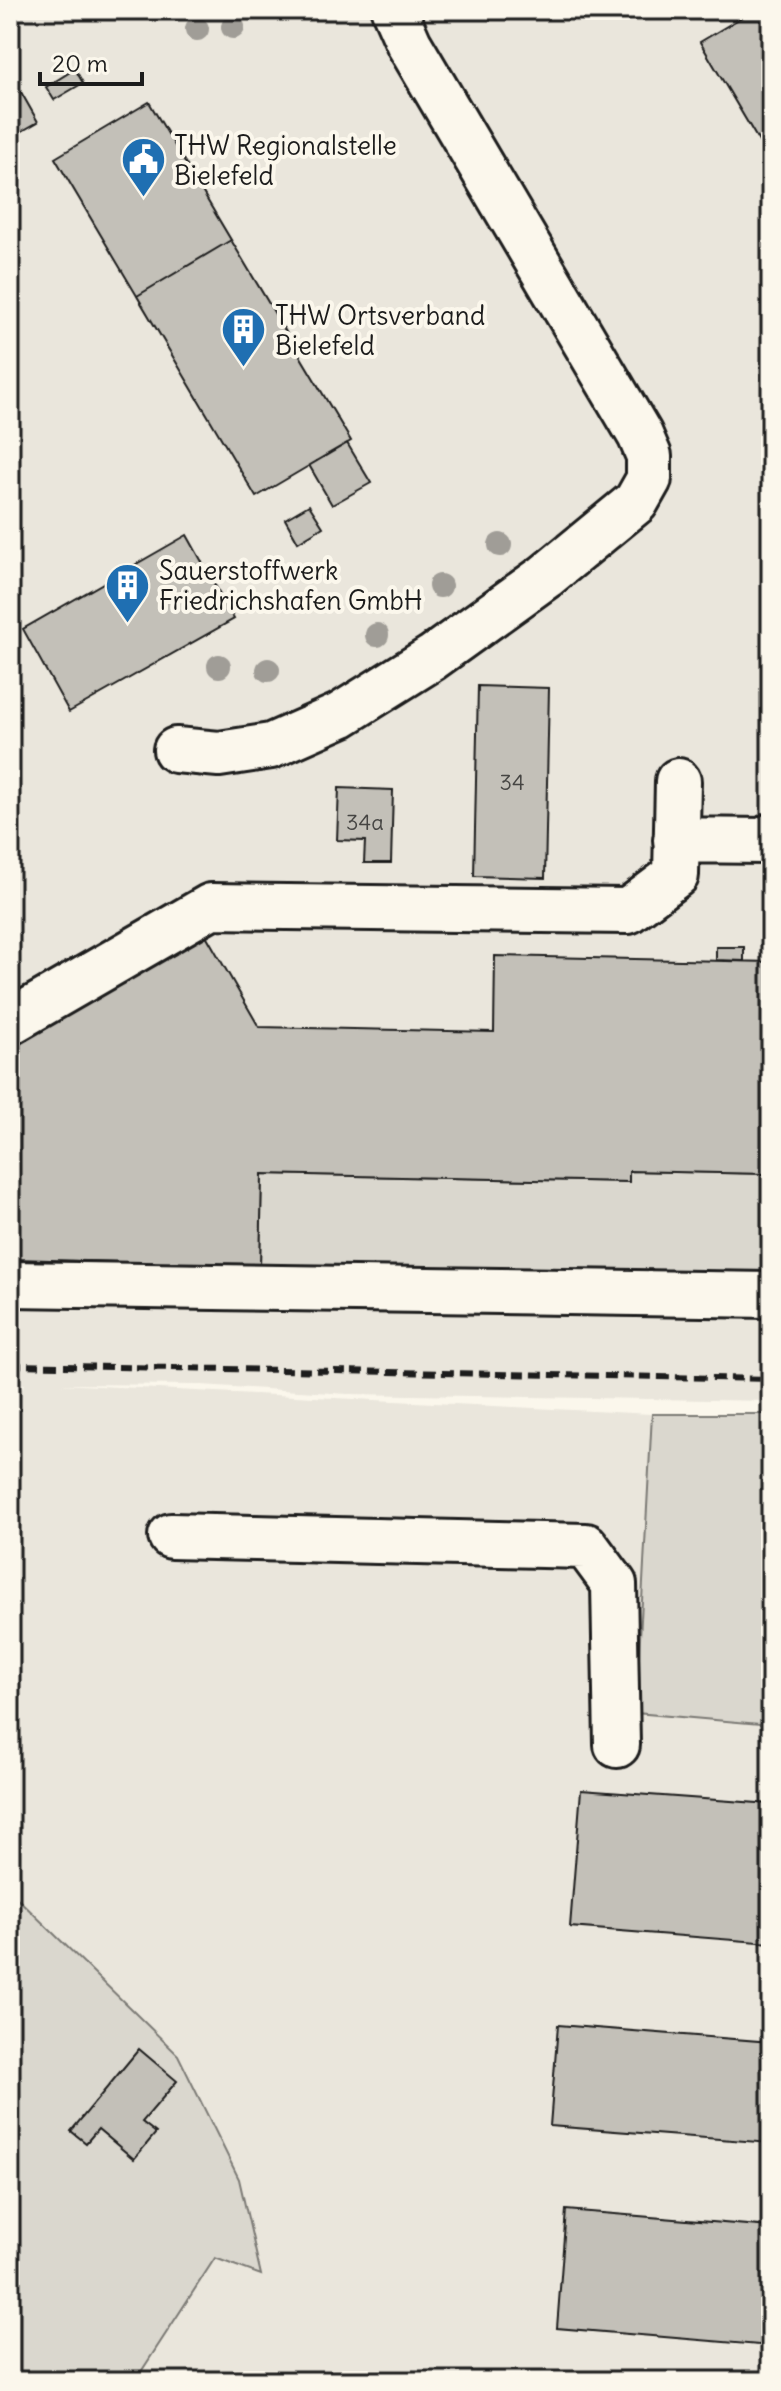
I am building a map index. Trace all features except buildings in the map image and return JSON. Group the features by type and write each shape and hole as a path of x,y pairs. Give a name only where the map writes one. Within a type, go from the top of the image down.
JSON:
{"lane":[{"path":"176,750 219,754 271,746 341,715 432,658 546,576 636,502 649,479 649,456 640,435 409,44 394,10"},
{"path":"10,1022 211,906 628,911 676,875 678,781"},
{"path":"676,840 766,841 771,836"},
{"path":"10,1284 771,1295"},
{"path":"171,1536 586,1546 614,1584 617,1745"}],"shaded area":[{"path":"10,10 243,14 282,10 771,10 771,1401 348,1394 201,1385 60,1384 652,1414 636,1713 771,1725 771,2381 135,2381 216,2258 261,2274 178,2055 10,1891 10,1404 25,1384 10,1383"},
{"path":"629,1171 771,1174 771,1280 260,1266 262,1174 628,1182"},
{"path":"652,1414 771,1414 771,1725 636,1713"},
{"path":"10,1891 178,2055 239,2179 261,2275 215,2258 135,2381 10,2381"}],"railway":[{"path":"10,1365 771,1379"}],"place":[{"name":"THW Regionalstelle Bielefeld","path":"143,199"},
{"name":"THW Ortsverband Bielefeld","path":"244,369"},
{"name":"Sauerstoffwerk Friedrichshafen GmbH","path":"128,624"}]}
